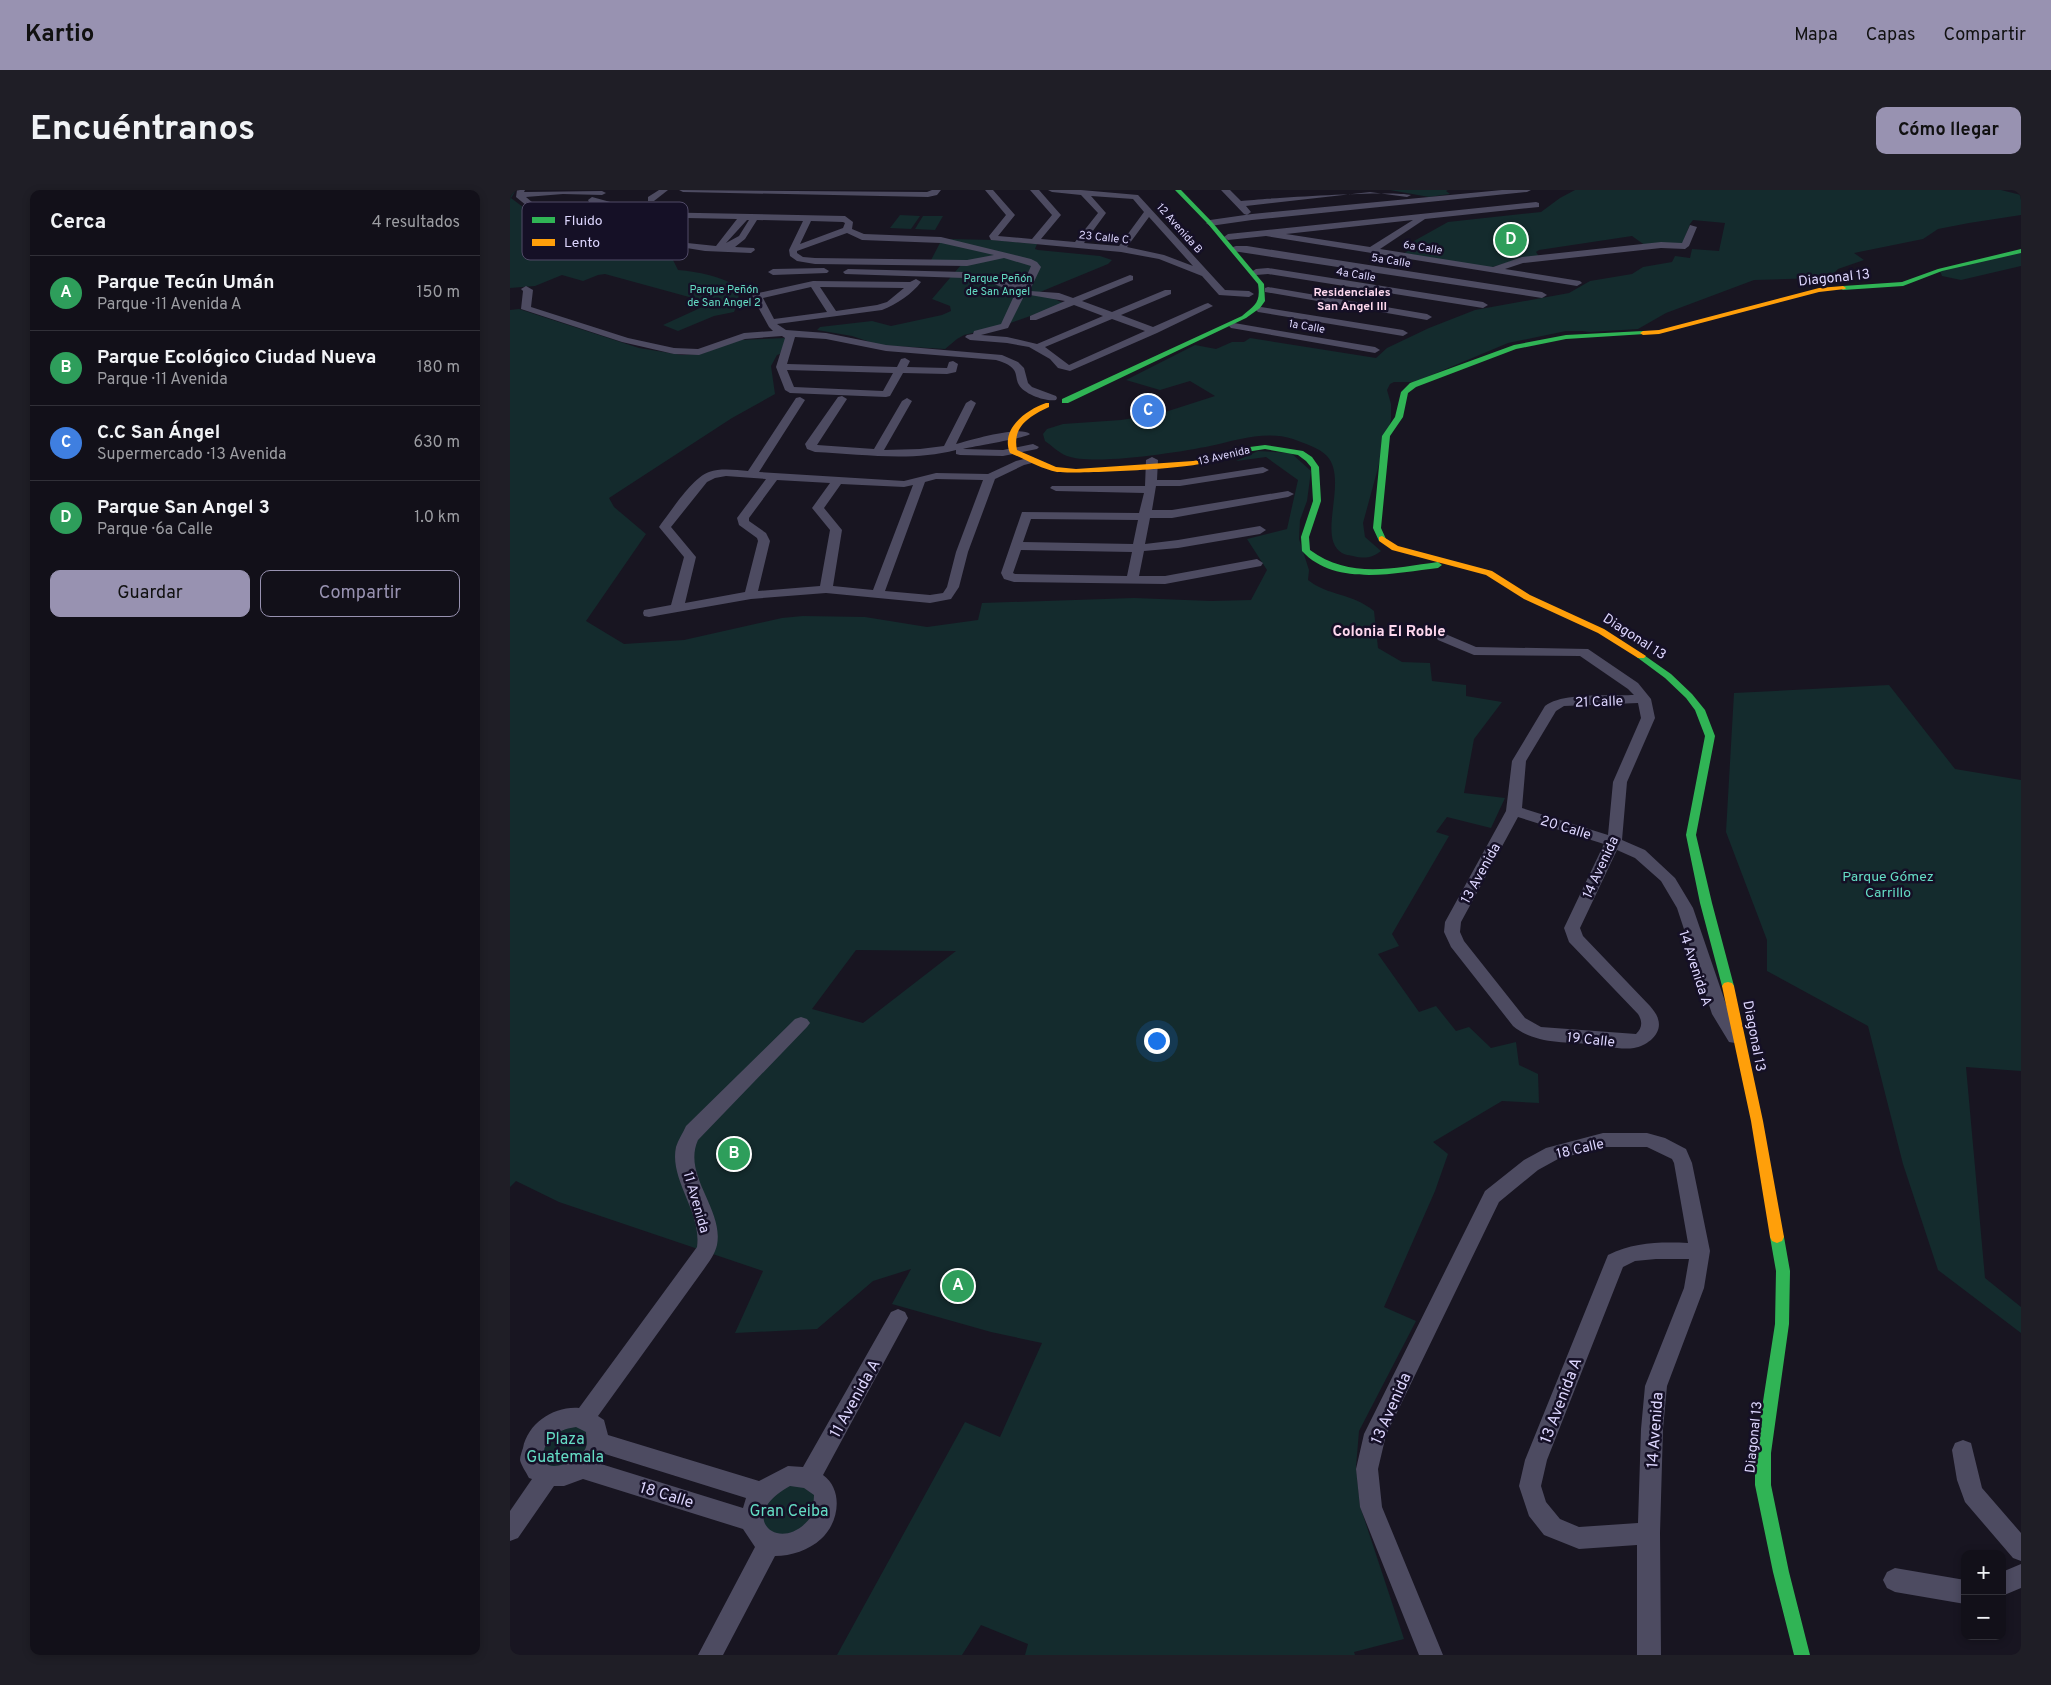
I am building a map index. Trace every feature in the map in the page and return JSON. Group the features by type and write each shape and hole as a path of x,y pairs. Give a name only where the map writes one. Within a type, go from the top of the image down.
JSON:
{"street":[{"path":"654,202 664,190"},
{"path":"683,190 935,192"},
{"name":"23 Calle C","path":"990,190 1011,215 993,236 994,238 1121,249 1168,248 1207,275"},
{"path":"1034,190 1057,215 1035,242"},
{"path":"1052,190 1084,192 1102,213 1078,245"},
{"path":"1025,434 1033,419 1053,402 1193,342 1244,316 1261,303 1264,296 1261,284 1178,190"},
{"path":"1226,190 1239,204 1248,218"},
{"path":"1226,190 1231,190"},
{"path":"1239,204 1368,190"},
{"path":"1373,190 1430,199"},
{"path":"1212,228 1248,218 1522,190"},
{"path":"520,192 605,192"},
{"path":"520,192 530,202"},
{"path":"605,192 592,200 609,202"},
{"name":"12 Avenida B","path":"1084,192 1135,197 1149,211 1168,248 1207,275 1226,294 1249,292"},
{"path":"1187,216 1212,228 1266,233 1536,205"},
{"path":"688,209 780,213 845,219 849,222 847,230"},
{"path":"688,215 750,216 834,211"},
{"path":"1121,249 1149,211"},
{"path":"688,227 700,215"},
{"path":"1370,251 1426,216"},
{"path":"809,217 793,250 793,254 800,259 830,261 885,249 934,251 975,262 1002,256"},
{"path":"1493,269 1522,260 1661,245 1685,246 1693,227"},
{"path":"1015,452 1011,434 1024,418 1230,314 1245,302 1249,292 1229,250 1212,228"},
{"path":"793,250 847,230 885,249"},
{"name":"6a Calle","path":"1266,233 1577,283"},
{"path":"688,246 751,250"},
{"path":"830,261 859,250 885,249 1002,256 1034,264 1036,267 1013,324 1008,329 960,341 951,358 950,371 902,353"},
{"name":"5a Calle","path":"1229,250 1248,249 1542,295"},
{"path":"1193,342 1234,326 1261,310 1267,299 1268,290 1265,283 1256,272 1229,250"},
{"name":"Diagonal 13","path":"1802,1655 1781,1572 1763,1484 1763,1453 1782,1324 1783,1271 1759,1130 1733,1003 1706,902 1691,835 1710,736 1700,710 1689,696 1668,676 1633,650 1601,631 1527,597 1489,573 1395,548 1383,540 1377,528 1386,436 1399,417 1405,392 1413,385 1514,347 1566,337 1659,332 1819,290 1903,284 1940,270 2021,250"},
{"path":"773,272 964,274"},
{"name":"4a Calle","path":"1256,272 1268,272 1483,305"},
{"path":"771,322 858,312 887,306 914,285 921,274"},
{"path":"1033,318 1130,278"},
{"path":"994,282 1026,293 1072,302 1152,332"},
{"path":"788,335 774,327 757,296 813,284 914,285"},
{"path":"813,284 834,314"},
{"path":"526,289 528,290 526,309 625,340 686,352 699,352 734,339 788,335 822,338 875,351 995,362 1007,370 1010,374 1012,385 1018,391 1053,402"},
{"path":"1268,290 1427,316"},
{"path":"1037,347 1168,292"},
{"path":"828,305 887,306"},
{"path":"970,337 1012,341 1037,347 1058,360 1064,368 1070,368 1208,306"},
{"path":"1261,310 1403,333"},
{"name":"1a Calle","path":"1234,326 1375,350"},
{"path":"788,335 781,367 790,390 886,394 902,353"},
{"path":"781,367 902,353 936,345"},
{"path":"842,399 811,444 815,449 920,453 948,449 1011,434 1025,434"},
{"path":"751,475 800,400"},
{"path":"878,452 908,401"},
{"path":"948,449 971,403"},
{"path":"971,476 986,465 1015,452 1032,447 1025,434"},
{"name":"13 Avenida","path":"1152,463 1194,456 1240,444 1266,441 1288,443 1308,448 1322,456"},
{"name":"13 Avenida","path":"1032,447 1047,457 1073,463 1126,465"},
{"name":"13 Avenida","path":"1015,452 1055,469 1076,471 1126,465 1222,458 1245,450 1265,447 1300,453 1309,459 1315,467 1317,501 1305,537 1306,551 1316,561 1339,569 1363,572 1456,564"},
{"path":"948,449 963,452 1015,452"},
{"path":"677,608 690,557 665,527 703,480 712,475 726,473 904,484 936,476 990,477 1020,463 1032,460"},
{"path":"1132,580 1151,487 1152,463"},
{"path":"1056,488 1151,487 1263,470"},
{"path":"751,595 764,541 762,536 743,522 743,518 773,477"},
{"path":"649,613 751,595 826,589 930,598 947,596 953,587 962,552 990,477"},
{"path":"826,589 836,530 834,524 819,512 818,508 838,480"},
{"path":"878,593 920,481"},
{"path":"1257,562 1164,580 1008,576 1007,573 1026,515 1145,516 1172,514 1288,494"},
{"path":"1017,546 1138,548 1178,544 1260,530"},
{"path":"1328,552 1331,556 1344,560 1370,562 1427,557"},
{"path":"1443,637 1474,651 1583,652 1633,686 1644,699"},
{"name":"21 Calle","path":"1554,705 1564,702 1644,699"},
{"name":"14 Avenida","path":"1644,699 1648,718 1620,782 1617,799 1618,824 1614,842 1574,923 1572,931 1580,944 1644,1010 1650,1026"},
{"name":"13 Avenida","path":"1525,1027 1457,943 1451,929 1454,918 1514,811 1518,762 1554,705"},
{"name":"20 Calle","path":"1514,811 1614,842 1644,857"},
{"name":"14 Avenida A","path":"1644,857 1657,869 1659,880 1675,904 1713,1018 1728,1045 1743,1056"},
{"name":"11 Avenida","path":"584,1418 697,1263 707,1246 707,1230 691,1188 686,1165 685,1148 693,1131 801,1022"},
{"name":"19 Calle","path":"1525,1027 1547,1034 1625,1043 1647,1036 1650,1026"},
{"name":"18 Calle","path":"1492,1198 1531,1165 1553,1153 1603,1140 1647,1140 1658,1143 1679,1154"},
{"name":"14 Avenida","path":"1649,1655 1649,1533 1652,1429 1656,1386 1694,1288 1700,1251 1685,1172 1679,1154"},
{"name":"13 Avenida","path":"1432,1655 1371,1507 1367,1469 1375,1434 1492,1198"},
{"name":"13 Avenida A","path":"1649,1533 1579,1538 1552,1527 1537,1508 1530,1486 1536,1460 1614,1261 1632,1252 1640,1251 1700,1251"},
{"name":"11 Avenida A","path":"809,1478 898,1318"},
{"path":"584,1418 596,1427 599,1442 593,1456 582,1468 565,1476 547,1477 537,1472 531,1460 530,1453 536,1438 557,1421 584,1418"},
{"name":"18 Calle","path":"599,1442 761,1492"},
{"path":"1963,1450 1968,1480 1974,1494 2021,1550"},
{"name":"18 Calle","path":"582,1468 751,1521"},
{"path":"788,1476 809,1478 820,1485 825,1494 826,1505 820,1522 813,1532 801,1540 784,1545 769,1543 756,1534 751,1521 754,1504 761,1492 774,1482 788,1476"},
{"path":"510,1530 547,1477"},
{"path":"710,1655 769,1543"},
{"path":"2006,1583 2021,1575"},
{"path":"1895,1580 1961,1591"}],"green space":[{"name":"Parque Peñón de San Angel 2","path":"510,190 516,190 511,198 522,206 522,260 673,260 678,270 709,275 737,286 739,300 734,312 714,316 678,331 663,325 711,303 605,274 583,281 562,275 535,286 510,288"},
{"path":"1390,190 1448,190 1446,191 1450,194 1429,197"},
{"path":"1575,190 2001,190 2021,195 2021,215 1938,229 1923,239 1854,253 1864,260 1819,278 1754,280 1666,313 1638,329 1590,332 1566,331 1508,343 1415,382 1394,382 1390,384 1387,390 1391,404 1391,420 1363,523 1365,537 1381,551 1368,557 1342,553 1335,546 1332,535 1335,493 1333,466 1324,453 1293,439 1273,435 1262,436 1197,449 1096,460 1067,456 1045,441 1043,434 1047,429 1063,424 1121,420 1159,414 1215,396 1190,381 1160,390 1126,380 1195,345 1216,349 1232,342 1244,342 1250,338 1376,358 1387,348 1429,328 1475,310 1569,293 1590,281 1632,274 1643,267 1672,262 1675,256 1690,258 1692,249 1719,251 1725,223 1693,220 1682,245 1646,246 1632,236 1539,250 1536,252 1540,258 1516,260 1489,268 1403,254 1412,248 1405,246 1448,222 1541,212"},
{"path":"900,215 920,216 911,229 890,228"},
{"path":"923,216 943,216 935,230 915,229"},
{"name":"Parque Peñón de San Angel","path":"948,239 994,240 1037,244 1035,249 1038,250 1100,256 1112,260 1108,264 1040,292 1063,303 1056,307 1002,326 964,335 945,349 879,345 852,336 817,330 820,327 872,321 891,326 942,315 951,311 950,306 932,299 961,265 930,262 941,241"},
{"path":"2021,250 2021,266 1961,280 1942,276 1940,271"},
{"path":"519,309 639,348 682,355 701,354 739,340 786,338 780,354 777,355 771,366 775,394 732,418 609,498 614,507 646,534 586,621 624,644 684,640 782,618 803,616 865,617 927,627 978,620 982,603 1134,598 1211,601 1251,600 1267,570 1247,539 1287,529 1298,480 1266,457 1236,461 1258,451 1291,453 1311,471 1307,501 1300,520 1299,539 1309,570 1308,580 1324,589 1366,605 1374,611 1378,648 1402,662 1430,663 1432,681 1466,685 1466,696 1502,702 1474,739 1464,793 1505,798 1491,828 1447,817 1436,832 1449,836 1392,934 1399,946 1378,954 1419,1012 1436,1006 1456,1031 1469,1027 1491,1048 1516,1042 1519,1065 1538,1074 1539,1103 1502,1101 1433,1142 1448,1154 1435,1191 1384,1307 1416,1321 1359,1431 1356,1467 1360,1506 1404,1639 1354,1652 1355,1655 1025,1655 1028,1644 981,1625 962,1655 837,1655 965,1422 1000,1437 1042,1343 991,1332 892,1304 911,1269 873,1281 817,1329 735,1333 763,1271 559,1202 516,1181 510,1187 510,310","holes":["856,950 956,951 863,1023 812,1009"]},
{"name":"Parque Gómez Carrillo","path":"1889,685 1955,769 2021,780 2021,1071 1966,1067 1985,1278 2021,1307 2021,1333 1938,1270 1903,1164 1868,1026 1767,971 1767,940 1726,832 1734,693"},
{"name":"Plaza Guatemala","path":"576,1417 599,1442 553,1477 532,1446"},
{"name":"Gran Ceiba","path":"815,1481 823,1517 774,1544 752,1510 769,1485"}],"traffic: fast":[{"path":"1065,401 1244,317 1262,301 1261,284 1210,223 1178,190"},
{"path":"1843,288 1903,284 1940,270 2021,251"},
{"path":"1382,539 1377,528 1386,436 1399,417 1405,392 1413,385 1514,347 1566,337 1643,333"},
{"path":"1210,460 1245,450 1265,447 1300,453 1309,459 1315,467 1317,501 1305,537 1306,551 1319,561 1335,568 1369,572 1438,565"},
{"path":"1641,656 1668,676 1689,696 1700,710 1710,736 1691,835 1706,903 1728,986"},
{"path":"1777,1237 1783,1271 1782,1324 1763,1453 1763,1485 1781,1572 1802,1655"}],"traffic: slow":[{"path":"1643,333 1659,332 1819,290 1843,288"},
{"path":"1046,405 1019,423 1012,435 1011,443 1013,451 1055,469 1076,471 1193,463 1210,460"},
{"path":"1382,539 1395,548 1489,573 1527,597 1601,631 1641,656"},
{"path":"1728,986 1757,1121 1777,1237"}],"place":[{"name":"Parque San Angel 3","path":"1511,240"},
{"name":"C.C San Ángel","path":"1148,411"},
{"name":"Parque Ecológico Ciudad Nueva","path":"734,1154"},
{"name":"Parque Tecún Umán","path":"958,1286"}],"district":[{"name":"Residenciales San Angel III","path":"1352,299"},
{"name":"Colonia El Roble","path":"1389,631"}]}
